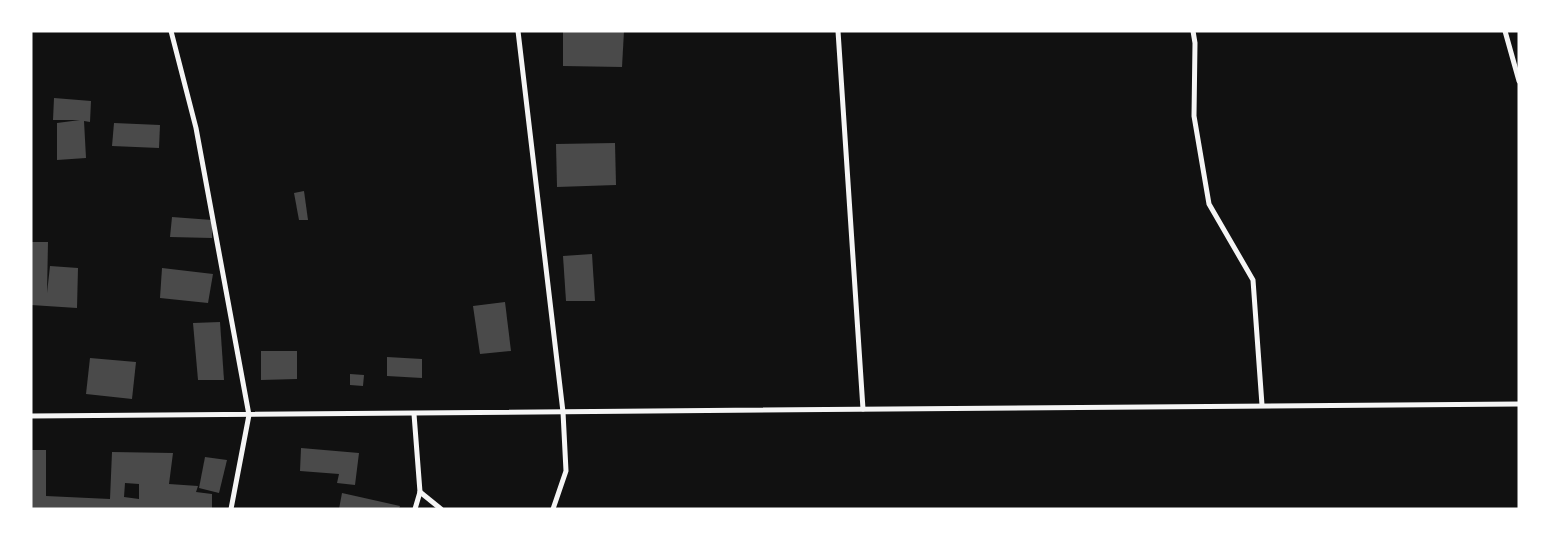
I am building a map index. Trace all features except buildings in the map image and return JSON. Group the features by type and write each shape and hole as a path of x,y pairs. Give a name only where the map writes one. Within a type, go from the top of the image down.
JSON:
{"street":[{"path":"171,31 196,128 249,415 231,509"},
{"path":"518,31 562,412 566,471 553,509"},
{"path":"838,31 863,409"},
{"path":"1193,31 1196,43 1194,116 1208,204 1253,280 1262,406"},
{"path":"1505,31 1519,81"},
{"path":"31,416 1519,404"},
{"path":"414,414 420,492 415,509"},
{"path":"420,492 441,509"}]}
